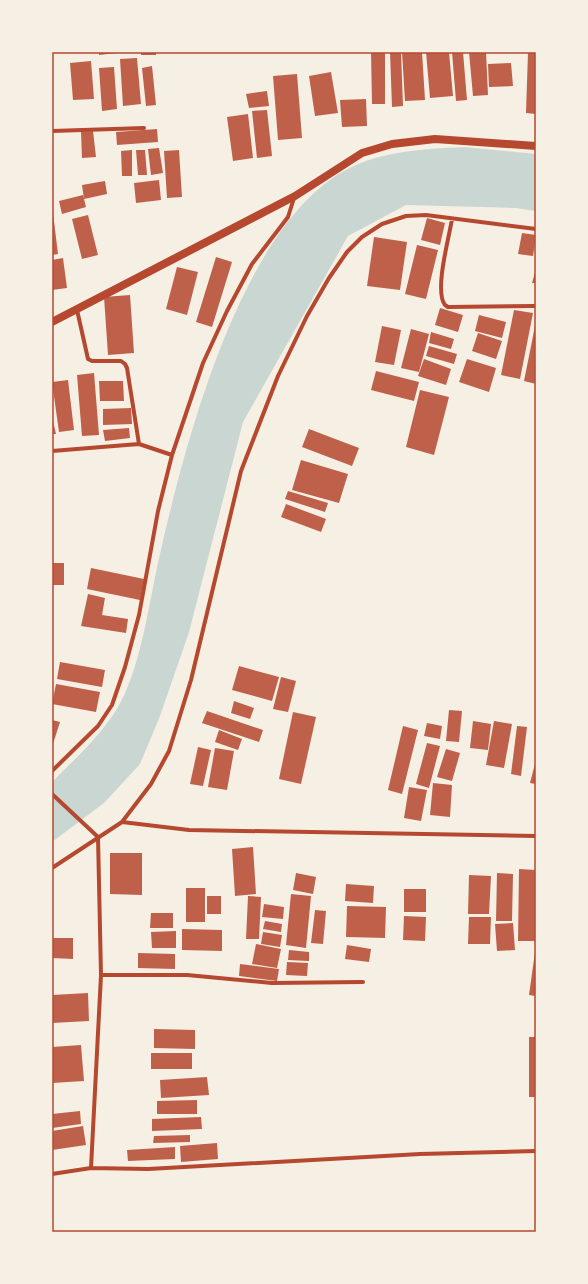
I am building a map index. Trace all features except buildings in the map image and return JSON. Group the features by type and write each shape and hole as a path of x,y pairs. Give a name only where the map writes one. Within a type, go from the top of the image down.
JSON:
{"main road":[{"path":"52,322 295,196 362,153 392,144 435,139 536,146"}],"street":[{"path":"52,131 144,128"},
{"path":"52,771 105,718 112,706 125,667 139,615 158,511 172,455 203,363 227,311 252,264 288,217 295,196"},
{"path":"52,868 122,822 150,784 169,751 191,680 241,471 278,376 307,316 342,258 362,237 382,224 406,216 426,215 536,229"},
{"path":"452,219 441,284 441,297 445,305 448,307 536,306"},
{"path":"77,310 86,357 92,361 121,361 127,368 139,444"},
{"path":"52,452 139,444 172,455"},
{"path":"52,794 98,837 101,975 91,1168"},
{"path":"122,822 189,830 536,836"},
{"path":"101,975 187,975 272,983 363,982"},
{"path":"52,1174 91,1168 148,1170 420,1154 536,1151"}],"shaded area":[{"path":"464,147 536,154 536,211 516,208 406,205 348,236 243,422 189,632 160,716 140,764 104,803 52,842 52,782 101,731 115,712 124,696 138,657 171,508 202,400 222,343 247,289 275,240 307,200 344,171 358,164 402,152"}]}
